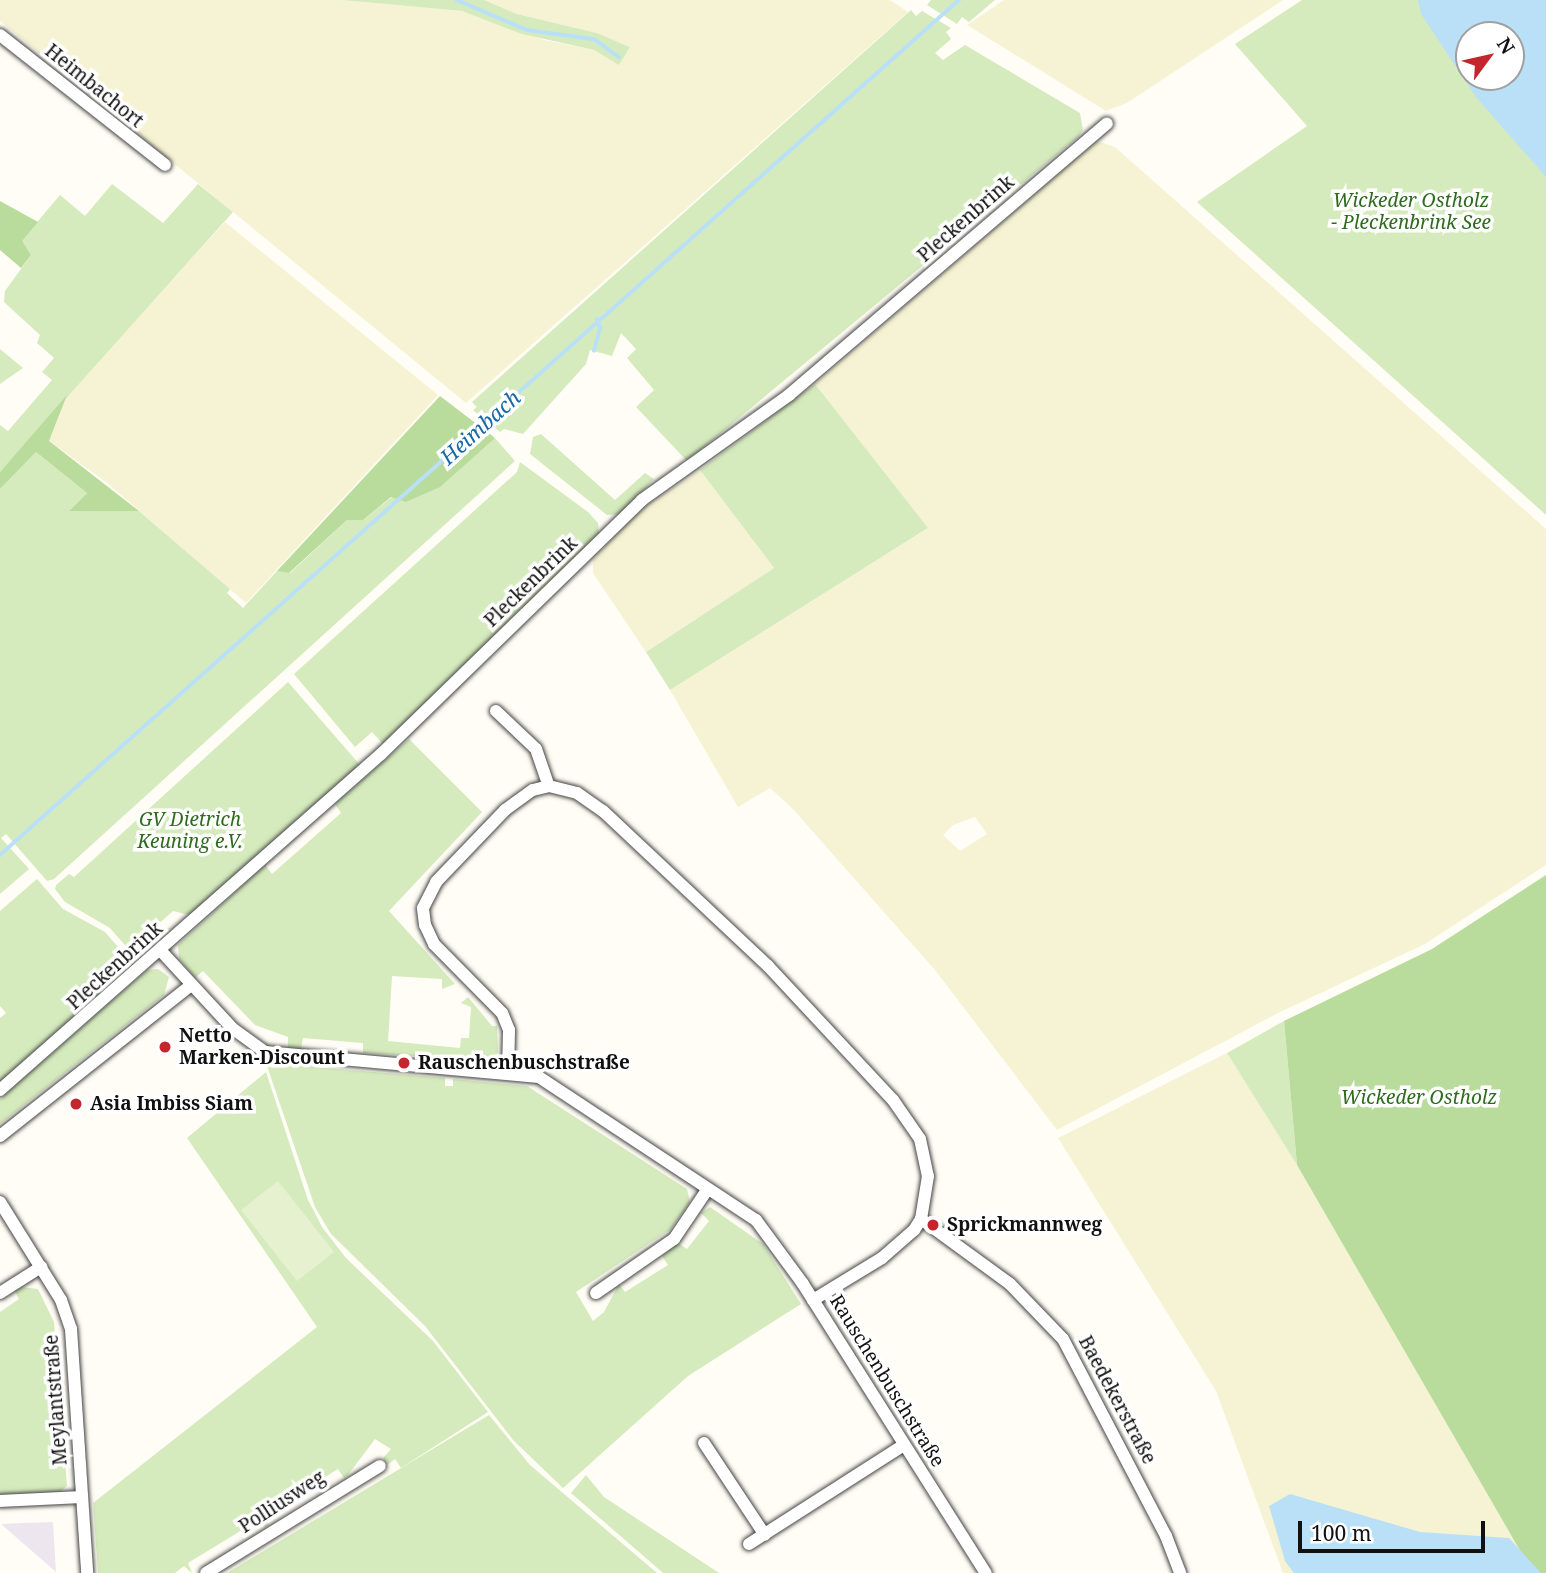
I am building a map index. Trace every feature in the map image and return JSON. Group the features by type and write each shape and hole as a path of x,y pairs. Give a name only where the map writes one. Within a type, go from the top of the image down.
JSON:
{"street":[{"name":"Heimbachort","path":"0,35 165,165"},
{"name":"Pleckenbrink","path":"0,1090 161,951 374,760 642,500 789,396 1107,123"},
{"path":"496,711 536,749 549,786"},
{"path":"508,1072 509,1030 502,1013 434,944 425,925 424,908 436,882 505,810 533,790 549,786 577,793 603,811 768,966 893,1100 911,1123 926,1156 928,1176 921,1219 895,1248 813,1300"},
{"name":"Rauschenbuschstraße","path":"161,951 234,1030 266,1052 508,1072 539,1077 563,1090 707,1190 756,1220 813,1300 986,1573"},
{"path":"0,1136 191,985"},
{"path":"596,1293 674,1239 707,1190"},
{"name":"Meylantstraße","path":"0,1202 61,1300 71,1329 87,1573"},
{"name":"Baedekerstraße","path":"921,1219 1010,1284 1063,1339 1166,1536 1180,1573"},
{"path":"0,1293 41,1267"},
{"path":"705,1443 765,1535"},
{"path":"749,1545 904,1445"},
{"name":"Polliusweg","path":"206,1573 380,1466"},
{"path":"0,1501 81,1497"}],"shaded area":[{"path":"0,0 342,0 462,11 544,40 594,50 619,64 630,47 597,33 517,14 484,0 890,0 908,12 466,403 0,21"},
{"path":"1004,0 1283,0 1127,103 1106,111 967,25"},
{"path":"1097,141 1115,147 1546,529 1546,865 1425,944 1278,1013 1057,1130 935,970 792,808 770,788 738,807 670,690 927,529 815,384","holes":["975,817 987,834 960,851 943,835 953,825"]},
{"path":"225,222 438,395 246,603 106,482 49,441 67,395"},
{"path":"700,470 774,568 646,652 593,573 593,559 643,508"},
{"path":"1227,1053 1297,1165 1533,1573 1283,1573 1216,1391 1058,1138"},
{"path":"53,1522 56,1572 1,1524 23,1523"}],"green space":[{"path":"342,0 484,0 517,14 597,33 630,47 619,65 594,50 522,34 462,11"},
{"path":"931,0 995,0 969,22 962,17 957,24 927,5"},
{"name":"Wickeder Ostholz - Pleckenbrink See","path":"1302,0 1546,0 1546,515 1197,202 1307,126 1235,44"},
{"path":"911,10 916,16 922,11 951,28 946,32 951,39 935,53 943,60 965,45 1080,113 1083,130 1079,136 687,461 636,407 654,390 627,358 636,349 621,333 612,356 590,350 586,364 523,434 504,429 500,432 473,410 477,407 472,402"},
{"path":"112,184 163,223 198,184 233,212 0,472 0,425 8,431 52,380 42,372 54,358 37,343 40,335 4,302 5,291 31,255 21,241 60,195 85,216"},
{"path":"0,201 38,222 22,241 31,255 21,268 0,250"},
{"path":"0,349 23,368 0,384"},
{"path":"815,384 928,528 670,690 646,652 774,568 700,470"},
{"path":"67,395 49,441 139,511 69,511 87,493 36,452 0,489 0,472"},
{"path":"440,396 495,438 440,487 406,502 391,497 363,520 347,520 289,573 277,571"},
{"path":"541,434 615,500 645,473 654,479 620,514 607,515 530,454 533,437"},
{"path":"495,438 515,461 54,879 47,881 6,834 1,838 29,869 0,894 0,489 36,452 87,493 70,510 139,511 230,589 227,593 243,608 277,571 290,573 347,520 363,520 392,497"},
{"path":"520,462 588,512 598,523 599,534 385,746 372,732 355,747 294,674 517,472"},
{"name":"GV Dietrich Keuning e.V.","path":"288,682 360,765 193,916 173,911 129,950 110,928 65,902 55,889 56,885 69,874 74,877"},
{"path":"409,739 482,812 389,911 455,984 442,989 442,979 392,976 388,1041 460,1048 461,1038 469,1038 471,1007 461,1003 468,997 492,1026 497,1026 498,1053 487,1060 363,1053 363,1043 303,1038 301,1049 288,1048 288,1037 255,1025 203,971 195,978 179,958 178,945 265,865 272,874 341,813 335,804"},
{"name":"Wickeder Ostholz","path":"1546,875 1546,1573 1533,1573 1297,1165 1284,1021 1432,949"},
{"path":"37,879 63,909 105,932 133,964 0,1082 0,1018 6,1013 0,1006 0,911"},
{"path":"158,969 169,977 164,995 0,1124 0,1099 147,970"},
{"path":"1284,1021 1297,1165 1227,1053"},
{"path":"266,1063 445,1078 445,1086 453,1086 453,1079 527,1086 687,1189 690,1202 671,1229 576,1292 593,1321 604,1312 619,1284 625,1292 668,1265 662,1256 678,1243 687,1249 709,1221 701,1213 710,1207 763,1244 801,1304 688,1376 563,1488 513,1440 425,1326 331,1234 315,1207"},
{"path":"266,1072 308,1200 322,1227 346,1258 433,1341 488,1412 401,1468 395,1459 387,1465 383,1458 391,1449 375,1439 344,1478 338,1469 264,1515 269,1525 265,1527 260,1519 188,1563 192,1573 184,1566 175,1573 98,1573 93,1503 317,1327 187,1138"},
{"path":"278,1181 334,1252 297,1281 241,1210"},
{"path":"21,1287 38,1289 54,1322 67,1486 60,1492 0,1496 0,1312 19,1299 14,1290"},
{"path":"489,1415 530,1465 657,1573 227,1573"},
{"path":"586,1475 604,1497 719,1573 663,1573 571,1493"}],"water":[{"path":"1418,0 1546,0 1546,177 1472,91 1525,91 1525,21 1455,21 1455,65 1421,14"},
{"path":"1290,1494 1420,1532 1509,1538 1541,1573 1294,1573 1285,1561 1269,1506"}],"waterway":[{"path":"457,0 527,30 594,39 619,57"},
{"name":"Heimbach","path":"0,855 959,0"},
{"path":"594,351 600,328 597,320"}],"place":[{"name":"Netto Marken-Discount","path":"165,1047"},
{"name":"Rauschenbuschstraße","path":"404,1063"},
{"name":"Asia Imbiss Siam","path":"76,1104"},
{"name":"Sprickmannweg","path":"933,1225"}]}
